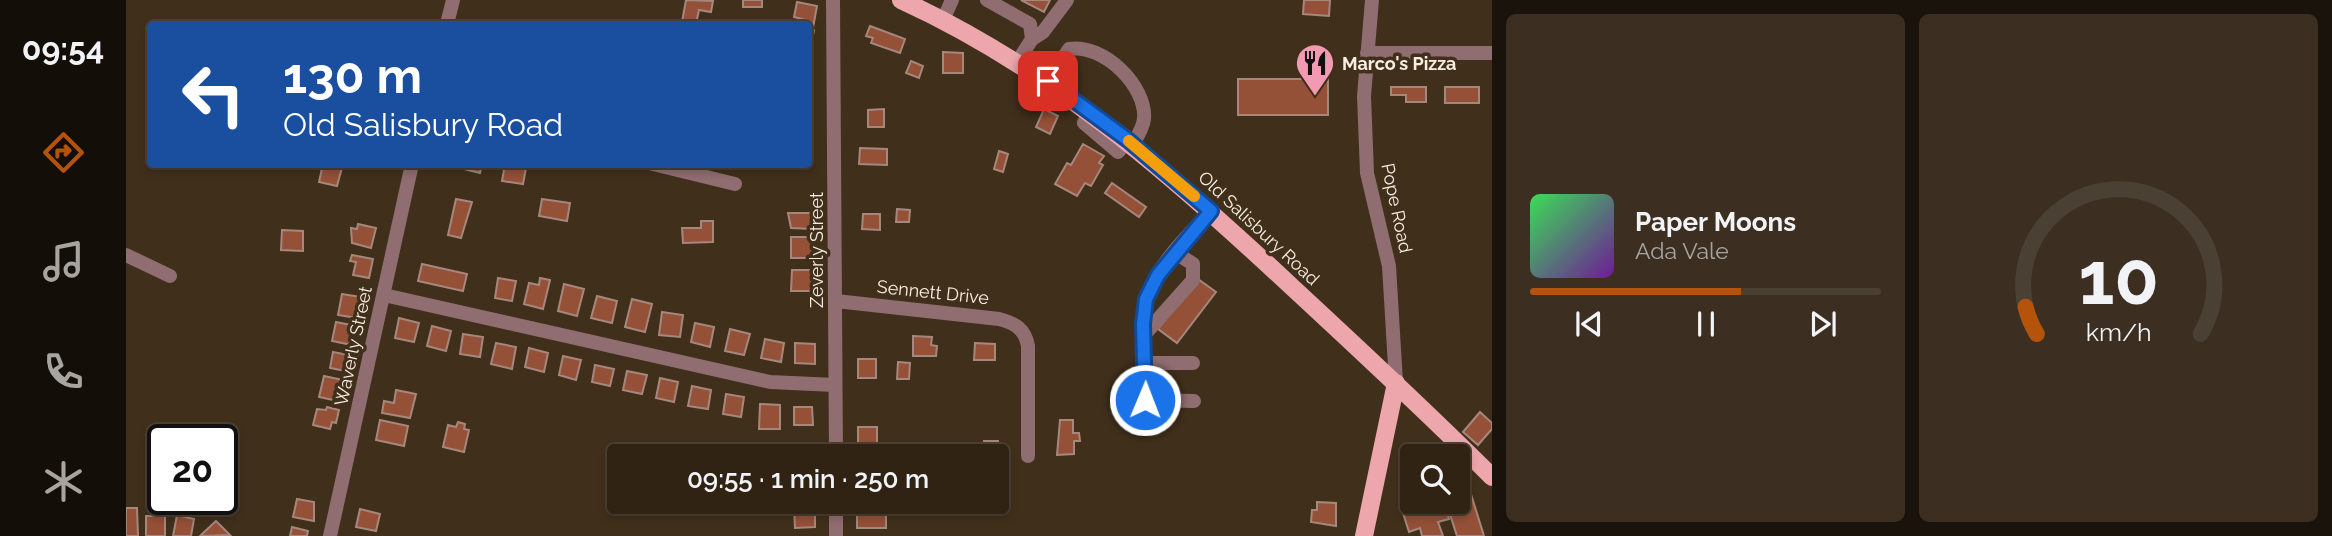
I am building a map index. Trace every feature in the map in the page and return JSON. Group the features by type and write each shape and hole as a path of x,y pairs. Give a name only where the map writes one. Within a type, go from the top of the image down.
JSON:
{"main road":[{"name":"Old Salisbury Road","path":"901,0 1018,61 1130,142 1211,211 1396,383 1492,477"},
{"path":"1364,536 1396,383"}],"street":[{"path":"448,21 453,0"},
{"name":"Zeverly Street","path":"833,0 835,444"},
{"path":"943,20 952,0"},
{"path":"986,0 1031,24 1032,39"},
{"path":"1018,61 1032,39 1043,32 1067,0"},
{"name":"Pope Road","path":"1372,0 1364,96 1367,173 1389,265 1396,383"},
{"path":"1048,81 1069,49 1091,49 1111,59 1143,103 1144,120 1130,142"},
{"path":"1367,53 1492,53"},
{"name":"Waverly Street","path":"330,536 411,168"},
{"path":"669,168 735,184"},
{"path":"1194,401 1145,400 1146,299 1158,275 1211,211"},
{"path":"1144,335 1193,280 1193,264 1176,253"},
{"path":"126,256 170,276"},
{"path":"384,295 770,382 835,385"},
{"name":"Sennett Drive","path":"836,301 999,319 1019,328 1027,338 1028,346 1028,456"},
{"path":"1146,363 1193,363"},
{"path":"836,514 836,536"}],"building":[{"path":"686,0 713,1 711,12 699,10 697,21 682,21"},
{"path":"743,0 762,0 762,7 743,7"},
{"path":"1021,0 1050,0 1044,12"},
{"path":"1304,0 1330,0 1329,16 1303,14"},
{"path":"797,2 817,6 813,28 812,21 794,17"},
{"path":"870,26 905,39 900,53 871,43 873,38 866,36"},
{"path":"943,52 963,53 963,73 943,73"},
{"path":"911,61 923,66 919,78 906,73"},
{"path":"1238,79 1328,79 1328,115 1238,115"},
{"path":"1391,87 1426,87 1426,102 1406,102 1406,95 1391,95"},
{"path":"1445,87 1479,87 1479,103 1445,103"},
{"path":"884,109 884,127 868,127 868,110"},
{"path":"1044,109 1058,116 1050,134 1036,127"},
{"path":"1083,144 1104,156 1099,163 1103,165 1091,186 1085,183 1077,196 1055,184 1067,163 1071,165"},
{"path":"860,148 887,149 887,165 859,164"},
{"path":"999,151 1008,154 1003,172 994,169"},
{"path":"322,168 342,168 337,186 319,182"},
{"path":"464,168 481,168 480,173"},
{"path":"504,168 526,168 523,184 502,181"},
{"path":"1112,183 1146,207 1139,217 1105,193"},
{"path":"456,199 472,202 461,238 448,235"},
{"path":"542,199 570,203 567,221 539,216"},
{"path":"897,209 910,210 909,222 896,222"},
{"path":"788,213 813,213 812,229 791,228"},
{"path":"863,214 880,214 880,230 862,229"},
{"path":"701,221 713,221 713,242 683,243 682,228 701,228"},
{"path":"358,224 376,228 371,248 352,243 351,228 357,229"},
{"path":"282,230 303,231 303,251 281,250"},
{"path":"791,237 814,237 814,258 791,258"},
{"path":"352,255 373,259 369,278 353,275 356,262 350,261"},
{"path":"422,264 467,274 463,291 418,281"},
{"path":"792,270 813,270 813,291 791,291"},
{"path":"498,278 516,281 512,301 495,298"},
{"path":"540,278 550,280 543,309 524,304 529,283 539,285"},
{"path":"1198,279 1216,292 1177,343 1158,329"},
{"path":"564,284 584,289 577,316 558,311"},
{"path":"342,294 361,297 357,318 338,315"},
{"path":"597,296 617,301 612,323 591,318"},
{"path":"632,299 652,304 645,332 625,327"},
{"path":"662,312 683,315 680,337 659,335"},
{"path":"399,318 419,323 414,342 395,338"},
{"path":"336,322 356,326 352,345 332,341"},
{"path":"695,323 714,327 710,347 691,342"},
{"path":"432,326 451,331 446,351 427,346"},
{"path":"730,329 750,334 744,355 725,351"},
{"path":"463,334 483,337 480,357 460,354"},
{"path":"913,336 932,337 931,345 937,346 936,356 913,356"},
{"path":"765,339 784,343 781,362 761,358"},
{"path":"496,343 516,347 512,369 491,364"},
{"path":"795,343 815,344 815,364 795,363"},
{"path":"975,343 995,344 995,360 974,360"},
{"path":"529,348 548,353 544,372 525,367"},
{"path":"333,352 349,355 346,371 330,368"},
{"path":"563,356 581,360 576,380 559,375"},
{"path":"858,359 876,359 876,378 858,378"},
{"path":"898,362 910,363 909,379 897,379"},
{"path":"595,365 614,369 610,386 592,382"},
{"path":"627,371 647,375 642,394 623,390"},
{"path":"324,376 343,380 338,401 319,397"},
{"path":"660,378 678,382 674,402 656,398"},
{"path":"692,386 711,390 708,409 688,406"},
{"path":"396,390 416,394 410,418 382,413 384,401 394,403"},
{"path":"726,394 744,397 741,417 723,414"},
{"path":"760,404 780,405 780,429 759,429"},
{"path":"327,407 339,410 336,423 332,422 330,429 313,425 317,409 326,410"},
{"path":"794,407 812,407 813,425 794,425"},
{"path":"1480,412 1492,423 1492,429 1478,445 1463,432"},
{"path":"380,420 408,426 404,446 376,440"},
{"path":"1060,420 1073,420 1073,433 1079,433 1080,441 1074,441 1074,454 1057,455"},
{"path":"458,422 465,424 464,429 469,430 464,452 443,447 448,425 456,427"},
{"path":"858,427 877,427 877,444 858,444"},
{"path":"984,441 998,441 998,444 984,444"},
{"path":"1470,491 1484,536 1457,536 1450,514 1470,514"},
{"path":"297,499 314,502 314,521 293,517"},
{"path":"1317,502 1336,503 1336,526 1311,522 1312,510 1317,510"},
{"path":"126,508 137,508 138,536 126,536"},
{"path":"360,509 380,514 376,531 356,527"},
{"path":"794,514 815,514 815,527 795,528"},
{"path":"857,514 886,514 886,528 857,528"},
{"path":"1403,514 1448,514 1449,519 1438,522 1443,536 1422,536 1420,528 1409,532"},
{"path":"177,515 194,519 191,536 173,536"},
{"path":"146,516 165,516 165,536 146,536"},
{"path":"216,521 230,535 200,536"},
{"path":"292,527 308,531 307,536 290,536"}],"slow traffic":[{"path":"1129,141 1194,196"}],"place":[{"name":"Marco's Pizza","path":"1315,97"}],"route":[{"path":"1048,81 1128,140 1211,211 1158,275 1146,299 1143,324 1146,358 1145,400"}]}
